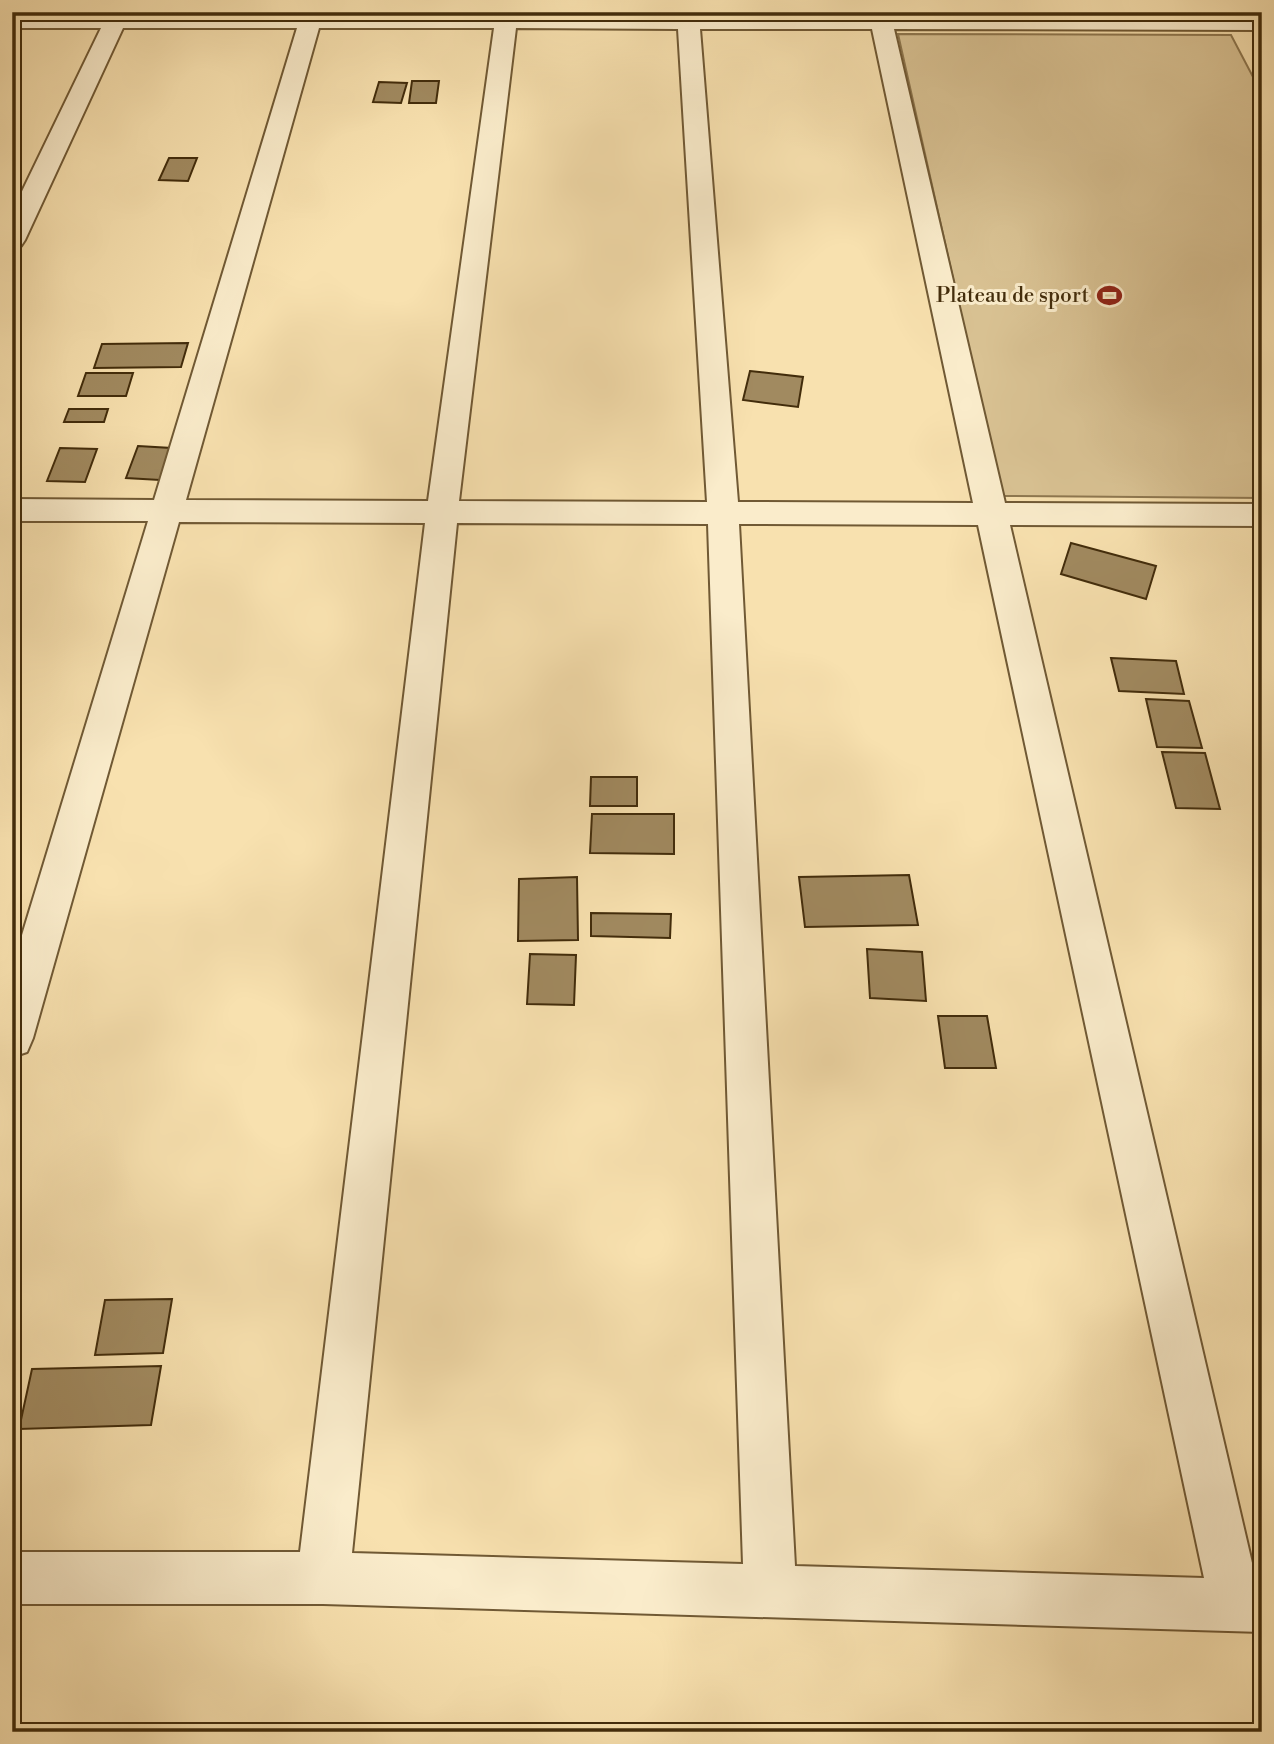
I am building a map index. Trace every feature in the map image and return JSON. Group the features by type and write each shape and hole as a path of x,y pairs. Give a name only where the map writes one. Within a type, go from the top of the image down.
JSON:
{"street":[{"path":"12,240 118,17"},
{"path":"12,21 118,17 1072,17 1259,21"},
{"path":"12,1038 312,17"},
{"path":"323,1578 442,511 507,17"},
{"path":"688,17 723,513 770,1593"},
{"path":"12,1578 323,1578 1249,1606 991,514 880,17"},
{"path":"12,510 991,514 1260,520"}],"shaded area":[{"name":"Plateau de sport","path":"898,34 1231,35 1262,94 1262,498 1002,496"}],"building":[{"path":"412,81 439,81 436,103 409,103"},
{"path":"379,82 407,83 401,103 373,102"},
{"path":"169,158 197,158 188,181 159,180"},
{"path":"188,343 181,367 94,368 102,344"},
{"path":"750,371 803,377 798,407 743,400"},
{"path":"86,373 133,373 126,396 78,396"},
{"path":"69,409 108,409 104,422 64,422"},
{"path":"138,446 171,448 160,480 126,478"},
{"path":"60,448 97,449 85,482 47,481"},
{"path":"1071,543 1156,566 1146,599 1061,574"},
{"path":"1111,658 1176,661 1184,694 1119,691"},
{"path":"1146,699 1189,701 1202,748 1157,747"},
{"path":"1162,752 1205,753 1220,809 1176,808"},
{"path":"591,777 637,777 637,806 590,806"},
{"path":"592,814 674,814 674,854 590,853"},
{"path":"909,875 918,925 805,927 799,877"},
{"path":"577,877 578,940 518,941 519,879"},
{"path":"591,913 671,914 670,938 591,936"},
{"path":"867,949 922,952 926,1001 870,998"},
{"path":"530,954 576,955 574,1005 527,1004"},
{"path":"938,1016 987,1016 996,1068 945,1068"},
{"path":"172,1299 163,1353 95,1355 105,1300"},
{"path":"161,1366 151,1425 19,1429 32,1369"}],"place":[{"name":"Plateau de sport","path":"1109,295"}]}
